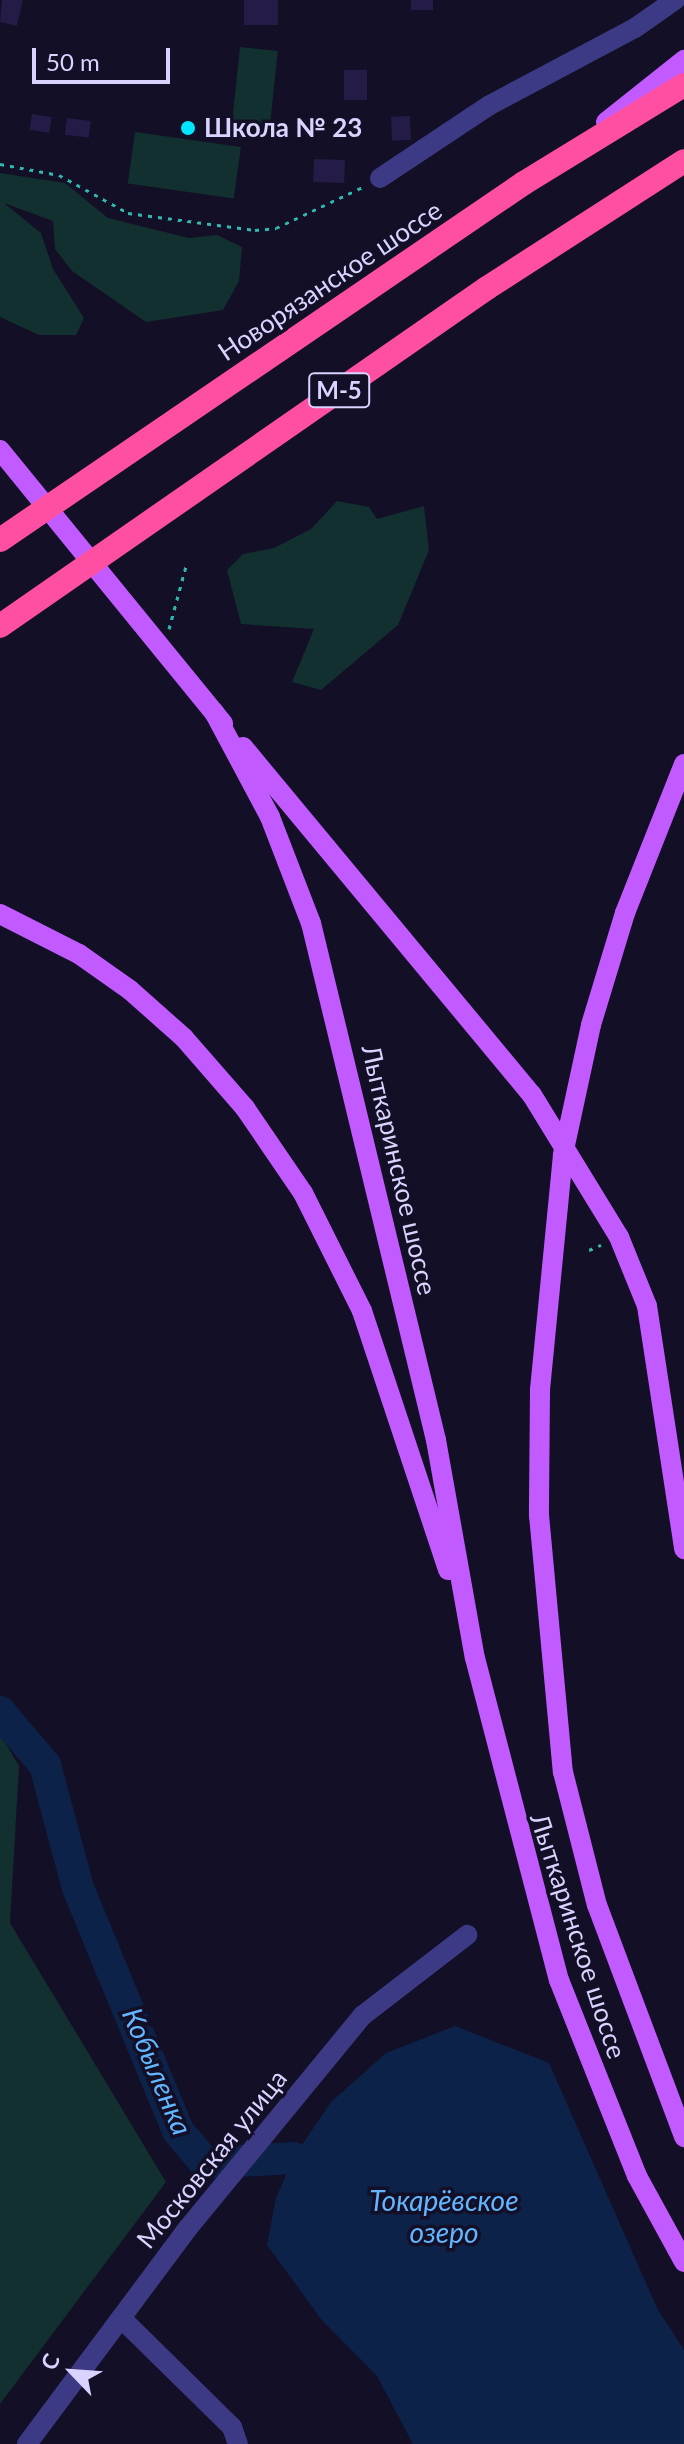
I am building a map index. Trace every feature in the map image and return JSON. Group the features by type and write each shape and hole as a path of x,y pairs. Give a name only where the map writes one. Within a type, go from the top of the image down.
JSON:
{"highway":[{"name":"М-5","path":"524,183 684,85"},
{"name":"М-5","path":"0,626 487,288 684,161"},
{"name":"Новорязанское шоссе","path":"0,540 524,183"}],"main road":[{"name":"Новорязанское шоссе","path":"524,183 684,60"},
{"name":"Лыткаринское шоссе","path":"0,450 214,712 480,1029 540,1107 619,1237 647,1306 684,1545"},
{"path":"0,525 66,494"},
{"name":"Лыткаринское шоссе","path":"214,712 270,817 311,923 436,1440 475,1658 519,1847 559,1980 637,2176 684,2262"},
{"path":"683,766 625,913 591,1025 563,1155 540,1390 539,1515 563,1772 597,1905 684,2137"},
{"name":"Лыткаринское шоссе","path":"0,914 79,954 184,1038 245,1108 303,1193 389,1378 475,1658"}],"street":[{"path":"380,178 490,105 635,28 675,0"},
{"name":"Московская улица","path":"27,2444 121,2318 362,2016 467,1935"},
{"path":"121,2318 232,2427 238,2444"}],"path":[{"path":"0,164 59,175 128,213 255,230 287,224 380,178"},
{"path":"157,640 175,624 186,566"}],"green space":[{"path":"240,47 278,51 269,135 231,131"},
{"path":"135,132 241,147 234,198 128,183"},
{"path":"0,173 65,183 108,218 189,238 217,235 242,247 239,281 223,310 146,322 72,271 55,249 53,221 4,203 41,233 53,269 84,318 76,335 39,335 0,317"},
{"path":"337,501 369,507 377,519 424,506 429,550 398,625 321,690 292,682 314,629 241,624 227,570 243,554 274,548 311,529"},
{"path":"0,1734 19,1766 10,1923 166,2182 0,2404"}],"water":[{"name":"Токарёвское озеро","path":"455,2026 549,2063 657,2308 684,2350 684,2444 413,2444 377,2376 321,2319 267,2245 276,2198 293,2158 331,2102 386,2053"}],"building":[{"path":"2,0 23,0 17,26 0,22"},
{"path":"244,0 278,0 278,25 244,25"},
{"path":"411,0 433,0 433,10 411,10"},
{"path":"344,70 367,70 367,100 344,100"},
{"path":"32,114 52,117 49,133 29,130"},
{"path":"410,116 411,140 392,141 391,117"},
{"path":"67,118 91,121 89,138 65,135"},
{"path":"314,159 345,160 344,183 313,182"}],"waterway":[{"name":"Кобыленка","path":"0,1712 45,1765 78,1888 178,2131 205,2163 293,2158 332,2172"}],"place":[{"name":"Школа № 23","path":"188,128"}]}
